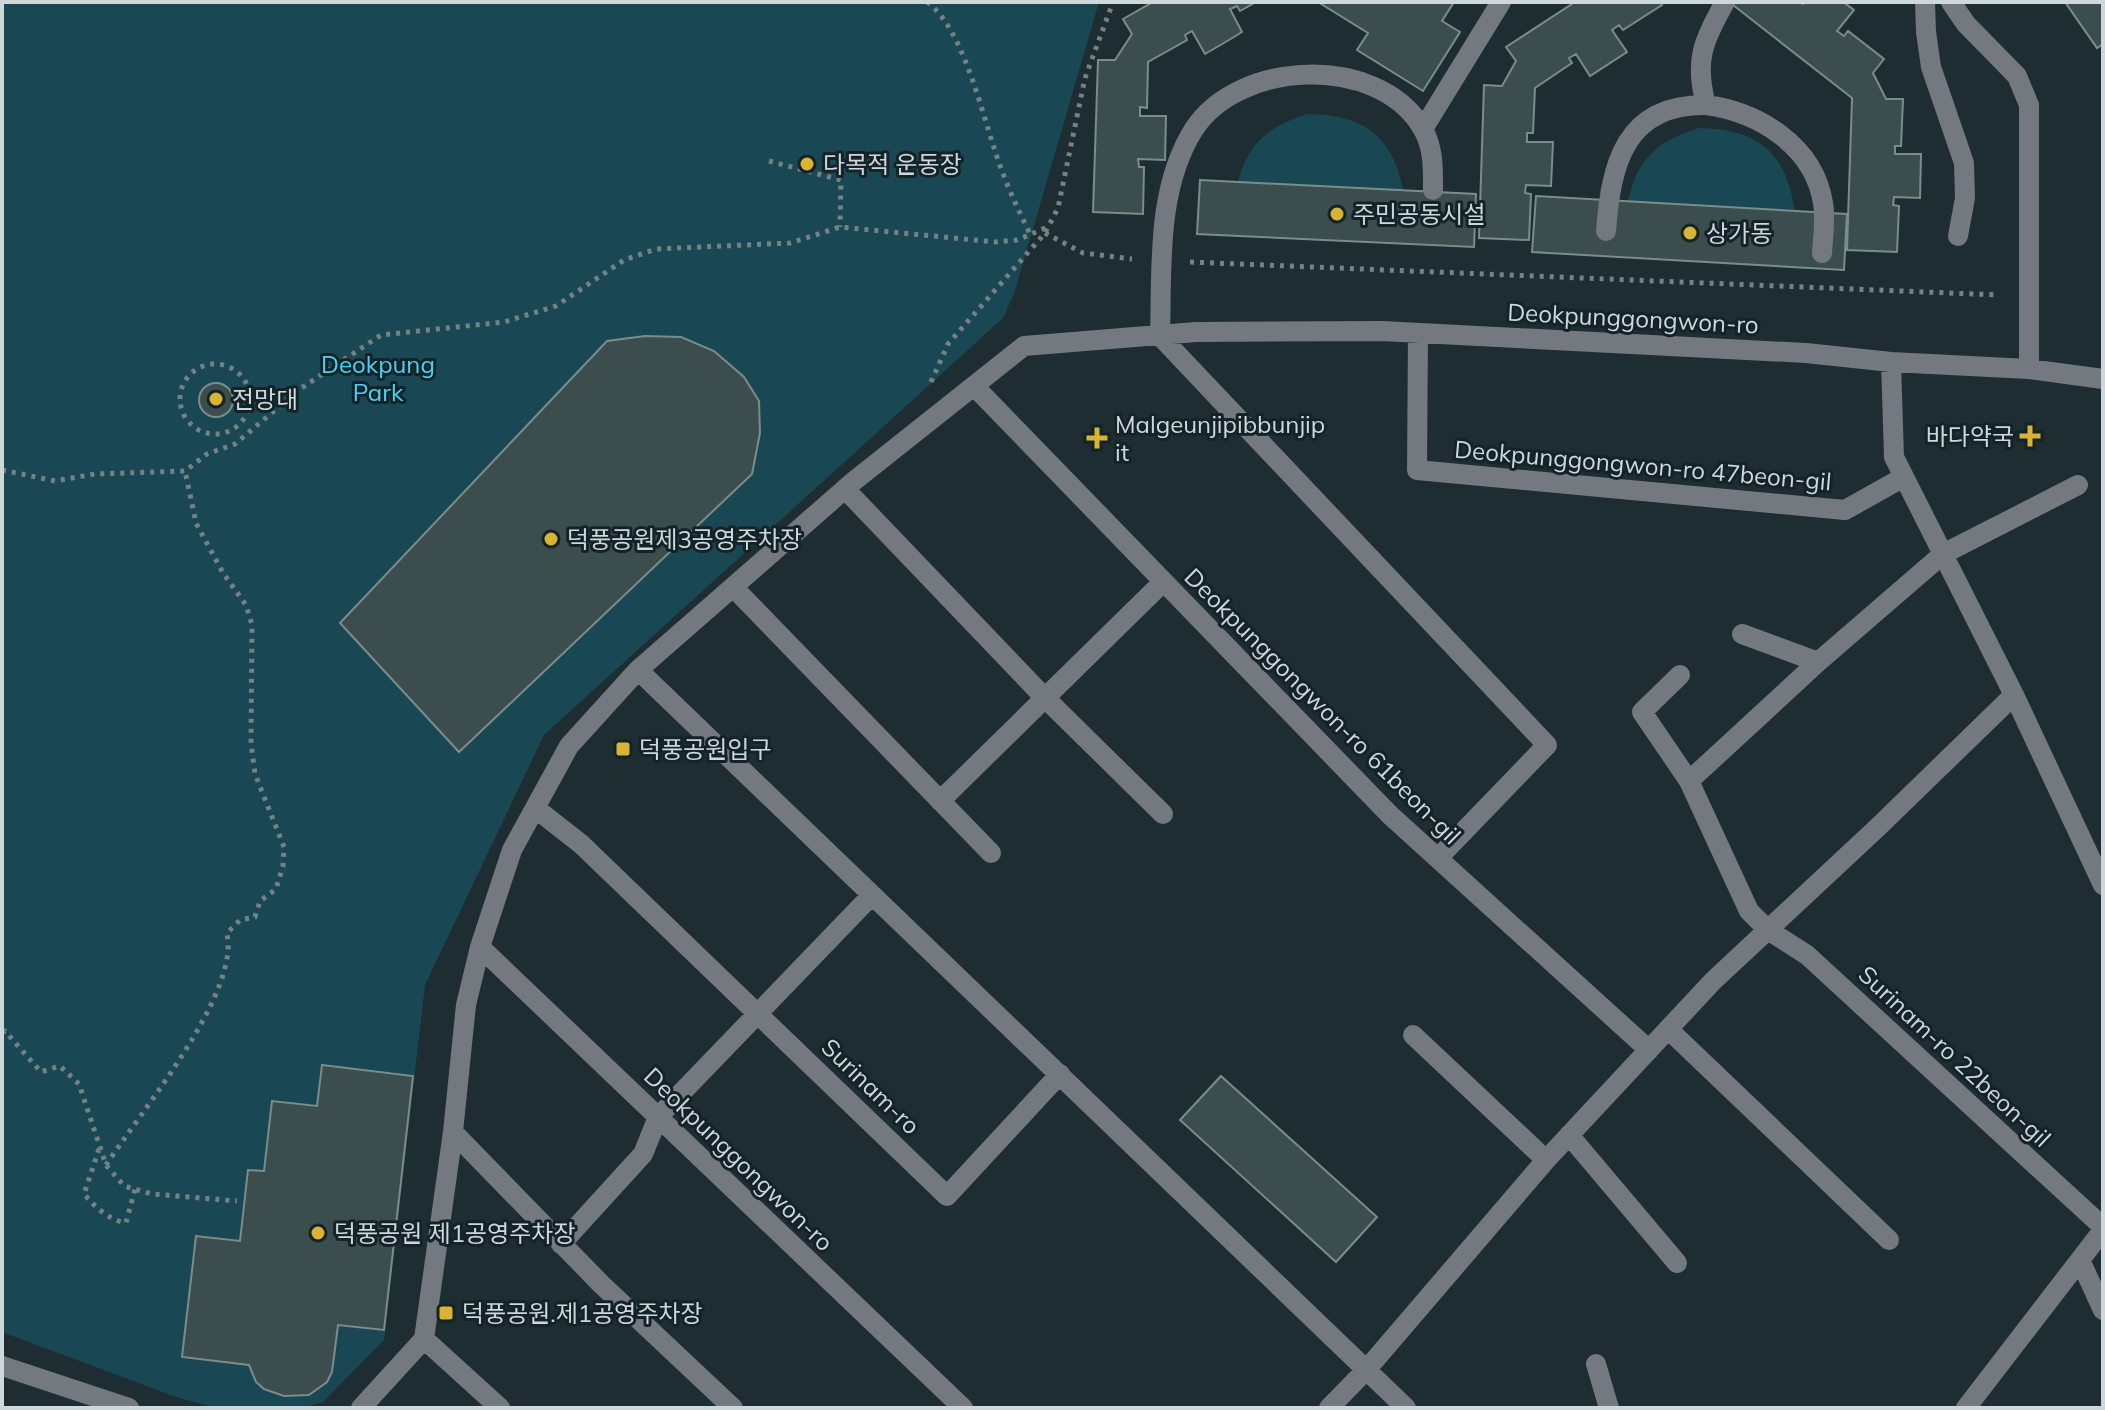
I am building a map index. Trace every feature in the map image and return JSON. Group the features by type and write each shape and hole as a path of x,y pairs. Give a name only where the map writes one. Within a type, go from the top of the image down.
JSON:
{"street":[{"path":"1423,129 1501,2"},
{"path":"1706,105 1699,80 1701,51 1725,2"},
{"path":"1925,2 1931,67 1964,163 1965,198 1958,236"},
{"path":"1951,2 1966,24 2017,76 2029,105 2029,369"},
{"path":"1433,190 1431,148 1412,113 1398,102 1364,84 1323,74 1280,76 1243,88 1207,111 1181,154 1166,209 1160,336 1547,745 1438,858"},
{"path":"1606,231 1612,179 1618,158 1628,141 1644,124 1663,113 1683,105 1706,105 1752,116 1786,139 1800,153 1818,185 1823,203 1822,253"},
{"name":"Deokpunggongwon-ro","path":"424,1339 453,1132 466,1005 480,947 512,850 569,746 638,670 845,489 1024,346 1196,332 1418,333 1790,352 1891,362 2029,369 2103,379"},
{"name":"Deokpunggongwon-ro 47beon-gil","path":"1418,333 1417,470 1845,510 1904,477"},
{"path":"1891,362 1894,457 2014,695 2103,885"},
{"name":"Deokpunggongwon-ro 61beon-gil","path":"974,386 1390,815 1649,1050"},
{"path":"1689,781 1818,662 1943,554 2078,485"},
{"path":"845,489 1044,697 1163,814"},
{"path":"940,801 1162,583"},
{"path":"733,587 991,853"},
{"path":"1742,634 1818,662"},
{"path":"638,670 1406,1408"},
{"name":"Surinam-ro 22beon-gil","path":"1680,675 1642,712 1689,781 1749,911 1768,930 1807,955 2103,1229"},
{"path":"1329,1408 1367,1369 1546,1160 1713,981 2014,695"},
{"path":"535,808 581,844 758,1014"},
{"path":"561,1244 643,1154 658,1117 872,895"},
{"name":"Deokpunggongwon-ro","path":"480,947 963,1408"},
{"name":"Surinam-ro","path":"758,1014 947,1196 1060,1074"},
{"path":"1668,1029 1889,1240"},
{"path":"1413,1035 1546,1160"},
{"path":"453,1132 561,1244 733,1408"},
{"path":"1569,1135 1677,1263"},
{"path":"1966,1408 2103,1229"},
{"path":"2080,1260 2103,1310"},
{"path":"361,1408 424,1339 500,1408"},
{"path":"1596,1364 1609,1408"},
{"path":"2,1366 129,1408"}],"path":[{"path":"927,2 948,23 1002,171 1030,234"},
{"path":"931,420 928,407 932,380 943,352 1045,233 1058,208 1085,78 1113,2"},
{"path":"769,161 841,180 840,227"},
{"path":"2,470 55,481 95,474 185,471 207,454 235,444 300,389 381,335 504,322 556,306 624,260 656,249 790,243 840,227 995,242 1017,240 1048,227"},
{"path":"1045,233 1083,253 1116,259 2029,296"},
{"path":"205,364 228,365 246,380 251,403 247,415 231,431 208,434 197,429 182,411 181,388 186,378 205,364"},
{"path":"231,431 235,444"},
{"path":"106,1165 192,1038 218,990 228,956 227,933 240,920 255,917 260,901 276,889 283,866 284,847 255,774 251,743 252,625 246,605 223,573 196,523 185,471"},
{"path":"2,1033 5,1031 41,1072 60,1066 79,1084 106,1165 124,1186 152,1194 237,1201"},
{"path":"100,1148 84,1194 92,1204 113,1220 126,1223 135,1189"}],"green space":[{"name":"Deokpung Park","path":"2,2 1099,2 1014,294 1003,318 544,735 425,985 384,1340 323,1402 301,1408 216,1408 176,1397 2,1332"},
{"path":"1307,114 1347,119 1375,134 1394,160 1405,199 1235,192 1239,176 1258,142 1278,126"},
{"path":"1699,128 1738,133 1766,148 1785,175 1795,213 1627,204 1631,188 1650,154 1670,139"}],"building":[{"path":"1153,2 1256,2 1240,11 1237,6 1230,9 1242,32 1205,54 1192,31 1185,35 1187,40 1148,62 1147,108 1140,107 1140,116 1166,116 1165,160 1138,159 1139,167 1144,167 1143,214 1093,212 1098,60 1115,60 1132,34 1123,19"},
{"path":"1318,2 1454,2 1442,21 1460,32 1423,91 1357,50 1368,33"},
{"path":"1575,2 1660,2 1662,5 1623,30 1619,25 1612,30 1627,52 1590,76 1576,54 1569,58 1572,63 1535,88 1533,133 1527,133 1527,142 1553,142 1551,186 1526,185 1525,193 1531,194 1529,240 1479,238 1484,85 1502,86 1516,61 1506,47"},
{"path":"1736,2 1843,2 1854,10 1837,31 1844,36 1848,31 1884,59 1873,73 1886,99 1903,99 1901,146 1895,146 1895,154 1921,154 1920,198 1894,197 1893,205 1899,206 1897,252 1847,250 1852,98 1733,5"},
{"path":"2065,2 2103,2 2103,44 2097,48"},
{"name":"주민공동시설","path":"1200,180 1476,194 1474,247 1197,234"},
{"name":"상가동","path":"1536,196 1847,214 1844,270 1532,252"},
{"name":"덕풍공원제3공영주차장","path":"645,336 681,337 714,351 744,377 759,401 760,433 752,474 459,752 340,623 607,341"},
{"name":"전망대","path":"216,383 228,388 233,400 228,412 216,417 204,412 199,400 204,388"},
{"name":"덕풍공원 제1공영주차장","path":"322,1065 413,1076 384,1330 338,1325 332,1372 327,1382 309,1395 284,1396 264,1389 256,1382 249,1365 182,1357 196,1236 240,1241 248,1170 264,1171 272,1101 317,1106"},
{"path":"1221,1076 1377,1217 1336,1262 1180,1120"}],"place":[{"name":"다목적 운동장","path":"807,164"},
{"name":"주민공동시설","path":"1337,214"},
{"name":"상가동","path":"1690,233"},
{"name":"전망대","path":"216,399"},
{"name":"바다약국","path":"2030,436"},
{"name":"Malgeunjipibbunjip it","path":"1097,438"},
{"name":"덕풍공원제3공영주차장","path":"551,539"},
{"name":"덕풍공원입구","path":"623,749"},
{"name":"덕풍공원 제1공영주차장","path":"318,1233"},
{"name":"덕풍공원.제1공영주차장","path":"446,1313"}]}
